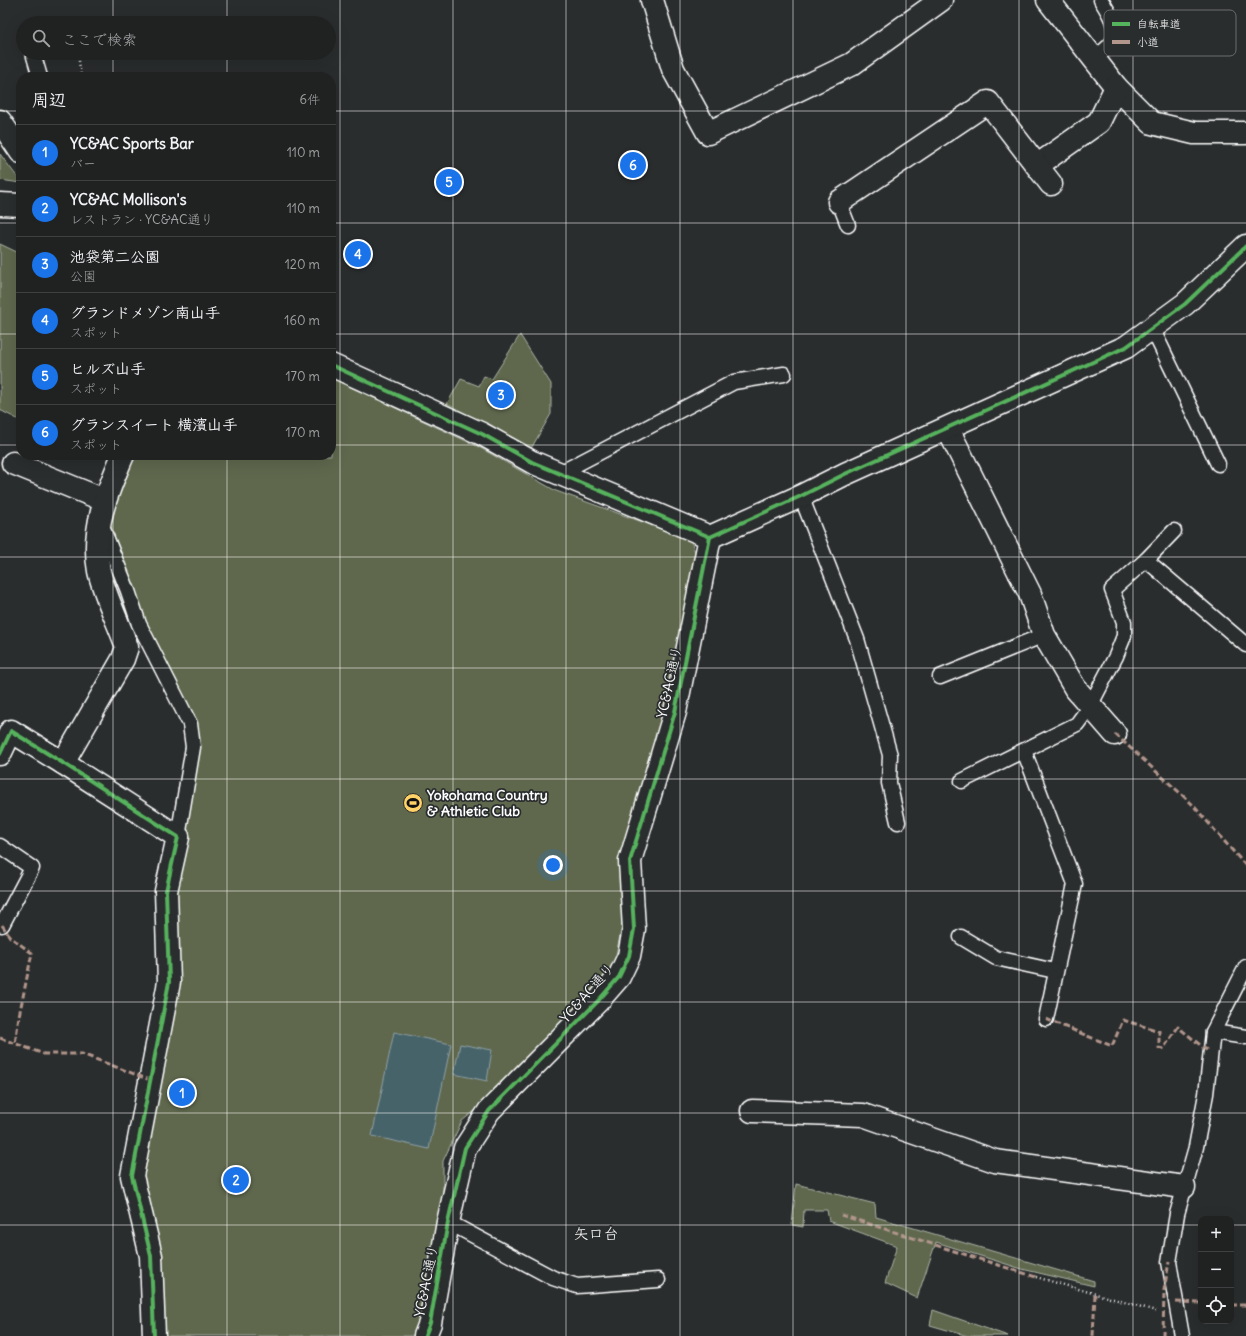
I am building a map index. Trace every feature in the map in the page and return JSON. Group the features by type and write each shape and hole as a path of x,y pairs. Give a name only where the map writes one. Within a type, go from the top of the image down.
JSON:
{"street":[{"path":"652,0 673,69 708,133 852,64 941,0"},
{"path":"1048,0 1116,87 1152,122 1194,133 1246,133"},
{"path":"1038,165 1098,122 1116,87"},
{"path":"839,202 988,102 1038,165 1051,184"},
{"path":"0,122 16,145"},
{"path":"0,204 16,205"},
{"path":"336,367 482,434 532,462 710,537 801,496 845,474 1126,347 1185,304 1246,246"},
{"path":"948,428 1030,594 1044,635 1075,688 1115,734"},
{"path":"63,763 123,659 127,647 99,572 97,551 102,510 121,460"},
{"path":"13,463 102,510"},
{"name":"YC&AC通り","path":"425,1336 440,1271 448,1222 464,1148 490,1111 598,1001 619,977 629,956 634,929 630,861 675,712 710,537"},
{"path":"0,754 11,731 178,837 166,892 169,982 132,1176 151,1256 154,1336"},
{"path":"752,1111 863,1115 995,1162 1184,1187"}],"lane":[{"path":"1101,0 1106,10"},
{"path":"1094,58 1104,49"},
{"path":"35,60 39,72"},
{"path":"839,202 848,225"},
{"path":"1152,328 1218,464"},
{"path":"560,473 734,382 784,374"},
{"path":"801,496 858,639 890,755 889,783 898,822"},
{"path":"102,510 139,624 190,724 193,747 178,837"},
{"path":"962,781 1077,724 1090,706 1116,656 1124,636 1124,622 1112,590 1146,560 1174,530"},
{"path":"1146,560 1246,645"},
{"path":"940,677 1044,635"},
{"path":"1024,751 1074,884 1046,1019"},
{"path":"0,846 32,868 2,925"},
{"path":"961,937 996,958 1055,971"},
{"path":"1182,1336 1169,1262 1177,1214 1196,1147 1206,1094 1213,1032 1246,967"},
{"path":"1213,1032 1246,1037"},
{"path":"448,1222 553,1278 577,1286 658,1280"}],"path":[{"path":"79,60 80,72"},
{"path":"1036,1277 1163,1312"}],"green space":[{"path":"0,154 16,175 16,182 0,180"},
{"path":"0,244 16,252 16,418 0,410"},
{"path":"520,335 551,384 551,414 529,452 487,425 447,404 461,379 479,386 484,376 492,379"},
{"name":"Yokohama Country & Athletic Club","path":"336,380 477,446 556,491 690,539 696,554 665,710 620,857 622,926 613,969 503,1088 462,1121 443,1161 443,1199 430,1280 414,1336 165,1336 161,1255 139,1162 173,896 198,749 140,612 107,524 130,460 336,460"},
{"path":"796,1184 875,1204 876,1217 1094,1281 1094,1286 1022,1269 936,1242 917,1298 885,1283 897,1246 829,1221 827,1210 804,1210 803,1227 792,1225"},
{"path":"933,1310 1008,1336 968,1336 930,1325"}],"water":[{"path":"394,1032 451,1044 429,1149 372,1136"},
{"path":"460,1044 492,1050 487,1081 454,1074"}],"marked path":[{"path":"1115,734 1191,803 1246,866"},
{"path":"2,925 10,937 32,953 19,1016 15,1044"},
{"path":"1046,1019 1112,1046 1123,1020 1159,1031 1159,1048 1163,1049 1178,1027 1209,1052"},
{"path":"0,1038 44,1054 82,1054 150,1080"},
{"path":"841,1215 1036,1277"},
{"path":"1163,1336 1164,1290 1169,1262"},
{"path":"1093,1336 1095,1294"},
{"path":"1176,1302 1198,1303"},
{"path":"1234,1305 1246,1305"}],"cycle path":[{"path":"336,367 482,434 532,462 710,537 801,496 845,474 1126,347 1185,304 1246,246"},
{"path":"425,1336 430,1323 448,1222 465,1148 489,1111 598,1001 619,977 629,956 634,929 630,861 675,712 710,537"},
{"path":"0,754 11,731 178,837 166,891 169,982 132,1176 151,1256 154,1336"}],"place":[{"name":"グランスイート 横濱山手","path":"633,165"},
{"name":"ヒルズ山手","path":"449,182"},
{"name":"グランドメゾン南山手","path":"358,254"},
{"name":"池袋第二公園","path":"501,395"},
{"name":"Yokohama Country & Athletic Club","path":"413,803"},
{"name":"YC&AC Sports Bar","path":"182,1093"},
{"name":"YC&AC Mollison's","path":"236,1180"}],"district":[{"name":"矢口台","path":"596,1233"}]}
